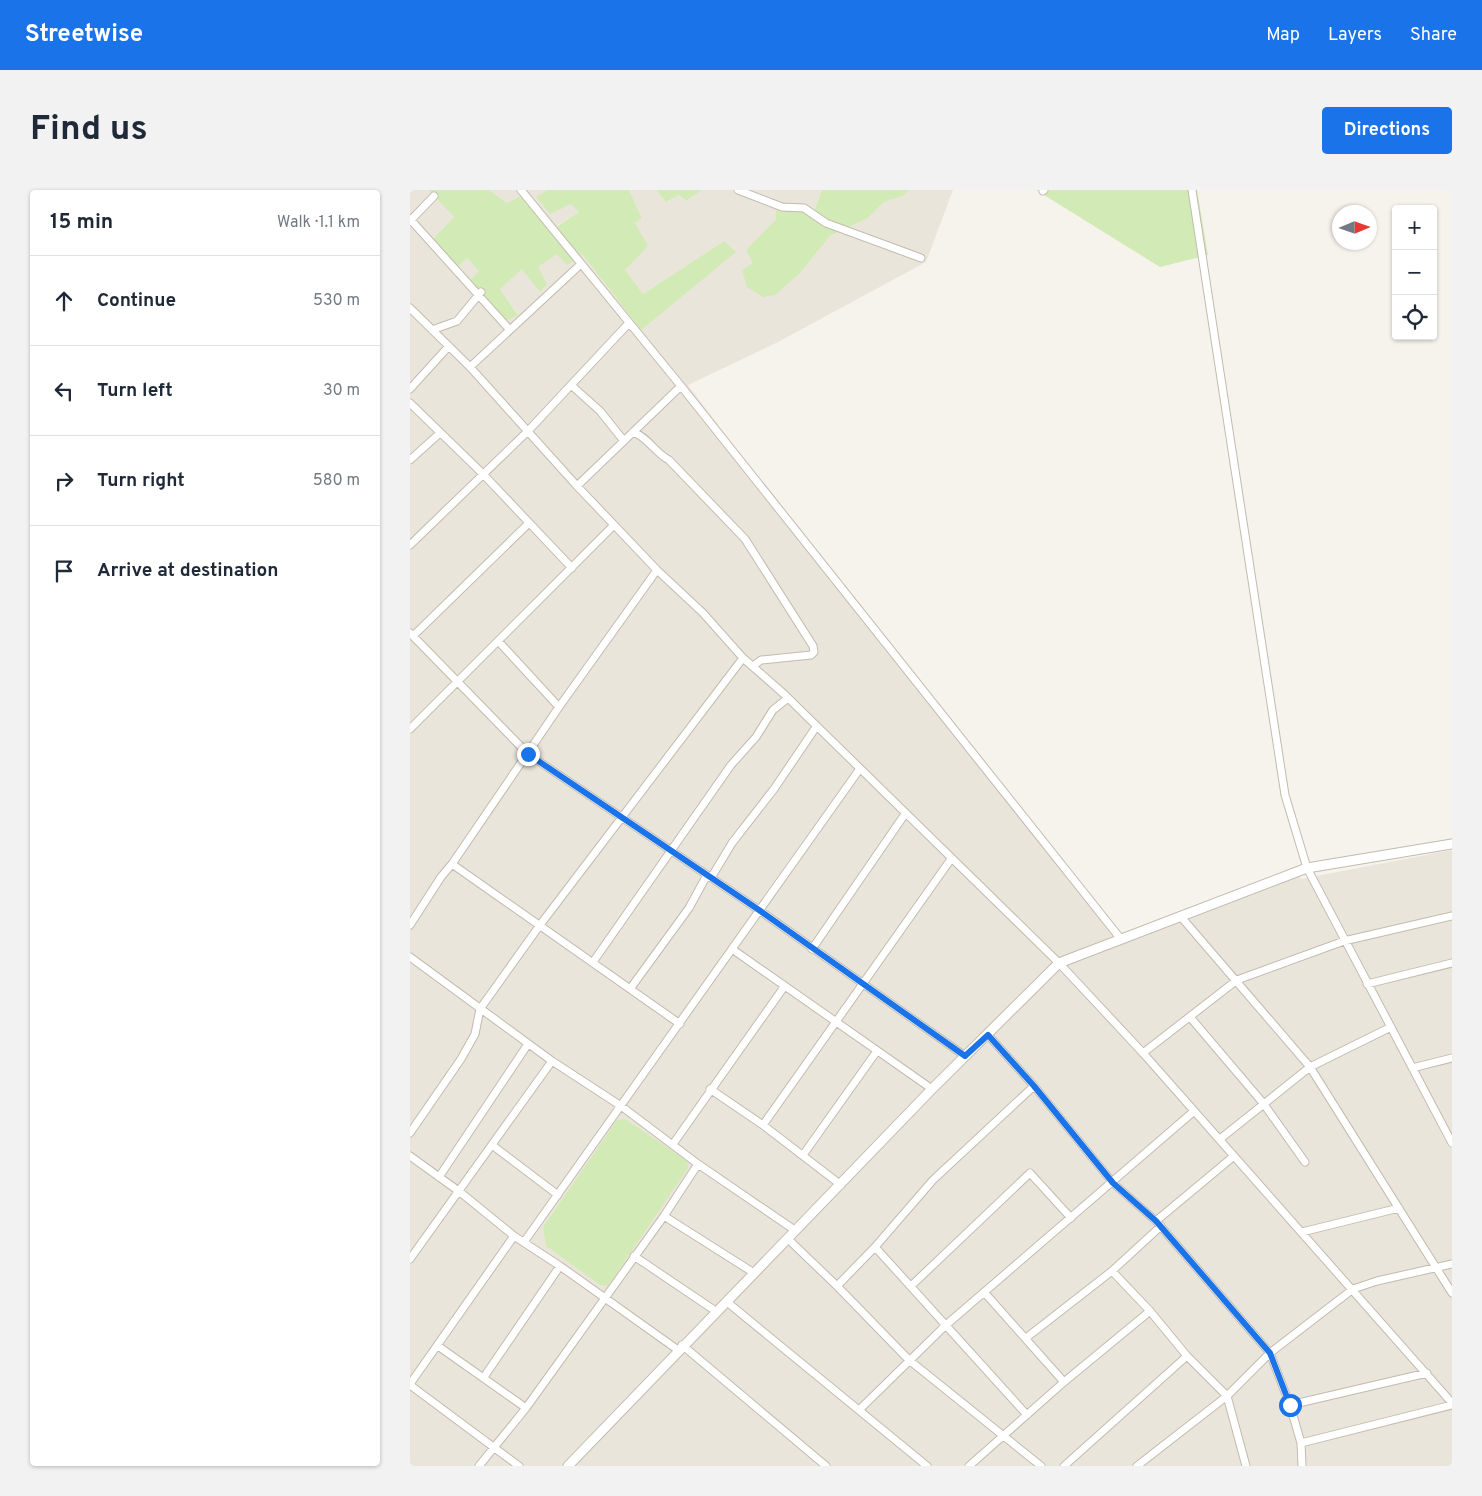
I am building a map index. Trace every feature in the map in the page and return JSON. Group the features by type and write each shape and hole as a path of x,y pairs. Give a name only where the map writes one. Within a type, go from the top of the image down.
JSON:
{"street":[{"path":"521,190 682,386 1120,938"},
{"path":"738,190 782,206 804,208 826,223 921,258"},
{"path":"1192,190 1285,795 1307,868 1452,1143"},
{"path":"434,196 410,220 509,329"},
{"path":"470,367 581,264"},
{"path":"432,330 457,321 479,294"},
{"path":"410,308 470,367 576,486 657,570 702,613 743,658 788,698 859,770 1059,963 1144,1053 1193,1112 1353,1289 1452,1404 1300,1444"},
{"path":"410,545 528,432 629,323"},
{"path":"410,389 449,346"},
{"path":"571,385 600,411 624,441"},
{"path":"576,486 682,386"},
{"path":"410,403 484,474 528,524 572,568"},
{"path":"633,432 648,439 659,455 669,460 745,540 814,646 814,652 811,655 761,660 753,666"},
{"path":"410,460 440,433"},
{"path":"528,524 412,634 528,754 759,910 965,1056"},
{"path":"410,728 499,642 614,525"},
{"path":"410,925 559,707 657,570"},
{"path":"499,642 559,707"},
{"path":"410,1133 462,1059 475,1034 480,1009 540,925 743,658"},
{"path":"593,962 731,764 756,737 773,710 788,698"},
{"path":"630,989 689,908 732,843 774,789 816,727"},
{"path":"524,1242 859,770"},
{"path":"812,949 905,814"},
{"path":"568,1466 680,1348 727,1302 965,1056 1059,963 1120,938 1182,918 1307,868 1452,844"},
{"path":"763,1125 951,859"},
{"path":"452,864 680,1024"},
{"path":"1144,1053 1237,980 1344,940 1452,916"},
{"path":"1182,918 1310,1067 1452,1293"},
{"path":"732,949 932,1090"},
{"path":"410,957 528,1044 621,1106 698,1164 796,1231"},
{"path":"1367,984 1452,963"},
{"path":"672,1144 784,986"},
{"path":"1190,1017 1263,1103 1306,1162"},
{"path":"1220,1140 1263,1103 1310,1067 1391,1027"},
{"path":"988,1035 1034,1086 1113,1183 1159,1224 1270,1353 1290,1405 1300,1444 1302,1466"},
{"path":"439,1177 528,1044"},
{"path":"803,1155 877,1050"},
{"path":"1412,1068 1452,1058"},
{"path":"410,1259 460,1192 552,1061"},
{"path":"837,1286 875,1247 933,1180 1034,1086"},
{"path":"710,1089 763,1125 841,1185"},
{"path":"859,1410 908,1360 946,1325 1113,1183 1193,1112"},
{"path":"492,1144 558,1195"},
{"path":"410,1156 460,1192 514,1236 680,1348 826,1466"},
{"path":"1026,1338 1112,1271 1159,1224 1234,1156"},
{"path":"479,1466 495,1449 526,1408 664,1216 698,1164"},
{"path":"911,1286 1030,1173 1071,1218"},
{"path":"1302,1232 1399,1208"},
{"path":"664,1216 754,1273"},
{"path":"514,1236 410,1384 519,1466"},
{"path":"788,1239 837,1286 908,1360 1041,1466"},
{"path":"875,1247 1027,1415"},
{"path":"634,1256 717,1312"},
{"path":"1138,1466 1227,1396 1270,1353 1353,1289 1452,1264"},
{"path":"484,1377 560,1266"},
{"path":"1112,1271 1150,1311 1187,1356 1227,1396 1246,1466"},
{"path":"984,1292 1064,1382"},
{"path":"727,1302 927,1466"},
{"path":"969,1466 1064,1382 1150,1311"},
{"path":"438,1346 526,1408"},
{"path":"1064,1466 1187,1356"},
{"path":"1290,1405 1426,1373"}],"shaded area":[{"path":"410,190 428,190 454,217 428,244 453,270 467,258 479,271 503,321 518,314 500,289 523,268 541,292 537,267 557,253 581,253 641,330 724,241 643,294 624,270 635,223 642,218 629,190 656,190 666,202 679,195 686,201 702,190 822,190 813,214 776,219 746,250 800,273 830,236 868,218 884,202 903,196 910,190 953,190 926,262 778,342 688,385 789,519 985,763 1119,936 1295,869 1301,879 1452,850 1452,1466 410,1466","holes":["625,1119 543,1227 617,1121"]},
{"path":"489,190 548,190 536,198 571,203 579,212 555,227 507,203"}],"green space":[{"path":"428,190 489,190 507,203 525,194 556,227 579,212 571,204 550,214 536,197 548,190 629,190 642,218 635,223 648,246 625,270 643,294 724,241 736,252 641,330 582,254 567,265 557,254 538,267 547,284 540,292 522,269 500,289 518,315 503,322 469,281 479,271 467,258 453,271 428,244 454,217"},
{"path":"656,190 702,190 686,201 679,195 666,202"},
{"path":"822,190 910,190 903,196 884,202 868,218 830,236 800,273 775,295 763,297 747,287 742,270 753,263 746,250 776,219 777,200 813,214"},
{"path":"1036,190 1197,190 1208,255 1160,267"},
{"path":"625,1119 687,1161 688,1168 608,1286 600,1285 546,1246 543,1227 617,1120"}],"route":[{"path":"528,754 759,910 965,1056 988,1035 1034,1086 1113,1183 1156,1221 1270,1353 1290,1405"}]}
